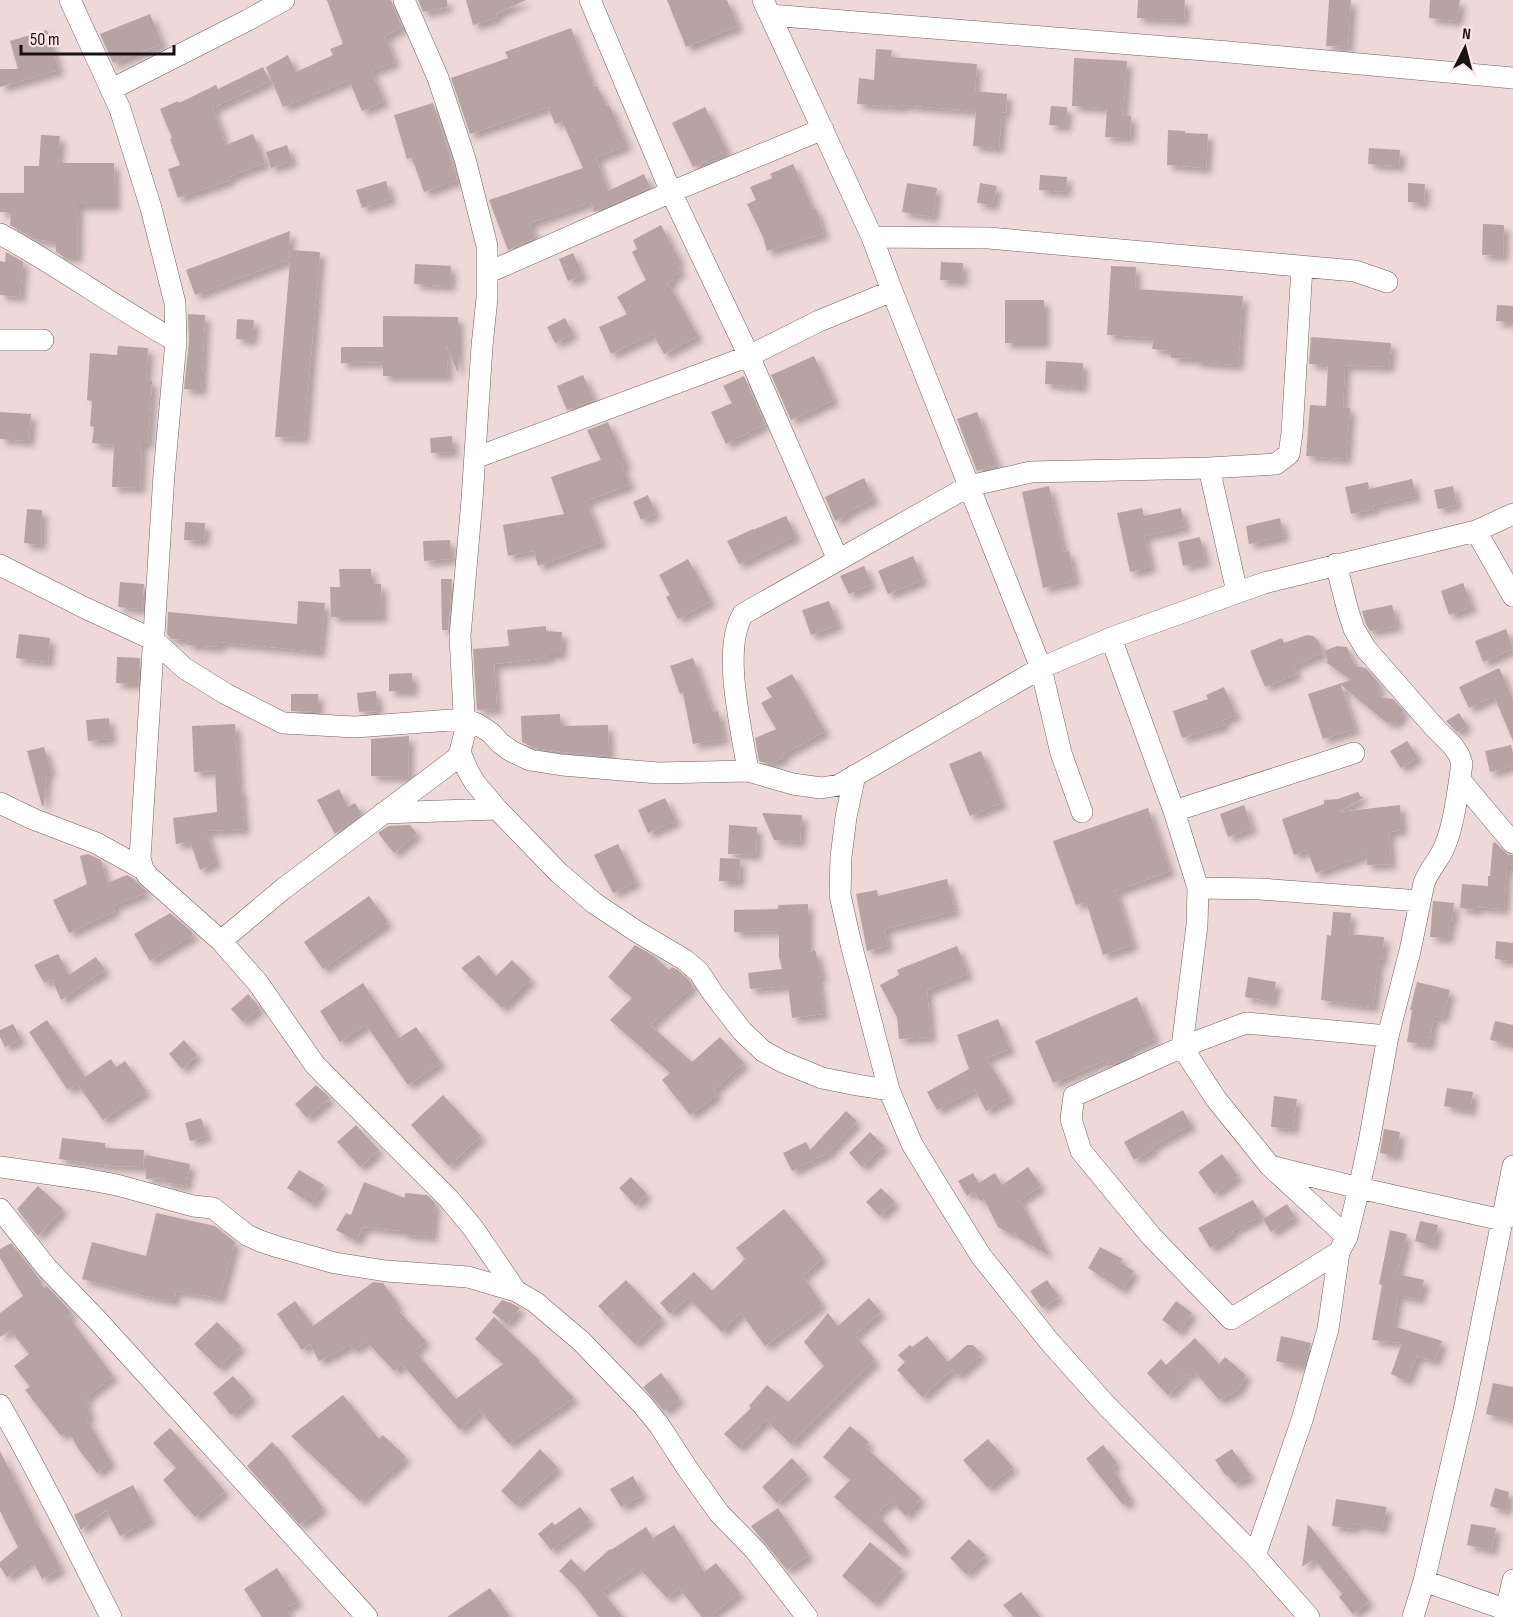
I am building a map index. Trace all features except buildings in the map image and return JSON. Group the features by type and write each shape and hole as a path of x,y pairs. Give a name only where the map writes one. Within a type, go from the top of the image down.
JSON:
{"street":[{"path":"70,0 112,89 133,146 176,303 176,341 164,474 140,858 148,876 221,941 258,983 315,1065 448,1198 473,1228 516,1291"},
{"path":"112,89 284,0"},
{"path":"221,941 283,889 457,758 465,732 460,636 487,298 487,246 465,159 438,78 404,0"},
{"path":"590,0 671,192 749,356 838,560"},
{"path":"766,8 1513,78"},
{"path":"766,8 872,237 1041,668 1061,753 1082,813"},
{"path":"487,273 671,192 823,129"},
{"path":"0,234 31,251 137,320 176,341"},
{"path":"872,237 989,238 1355,271 1388,282"},
{"path":"748,771 733,675 734,636 743,614 969,486 1031,472 1209,468 1276,464 1289,454 1302,267"},
{"path":"475,458 749,356 819,321 892,291"},
{"path":"137,320 176,303"},
{"path":"0,340 43,340"},
{"path":"1209,468 1237,592"},
{"path":"0,565 83,608 154,640 184,668 226,694 283,723 355,727 465,719 491,733 511,752 530,760 658,773 748,771 793,784 821,788 839,784 1041,668 1111,639 1264,583 1476,531 1513,514"},
{"path":"1476,531 1513,596"},
{"path":"1255,1556 1302,1420 1328,1329 1343,1244 1359,1188 1388,1036 1410,951 1420,901 1428,872 1442,851 1448,836 1462,764 1459,755 1366,649 1354,629 1336,564"},
{"path":"1111,639 1174,811 1198,888 1197,925 1182,1047 1216,1100 1270,1166 1343,1244"},
{"path":"460,752 475,783 559,873 594,903 686,960 699,972 742,1031 763,1052 822,1078 889,1089"},
{"path":"1174,811 1354,753"},
{"path":"855,775 841,857 840,895 889,1089 912,1144 981,1256 1049,1341 1105,1404 1255,1556 1309,1617"},
{"path":"1460,780 1513,843"},
{"path":"0,803 33,819 96,843 144,869"},
{"path":"383,813 497,809"},
{"path":"1198,888 1260,888 1420,901"},
{"path":"1343,1244 1231,1319 1151,1236 1081,1151 1071,1119 1074,1096 1182,1047 1246,1023 1388,1036"},
{"path":"1270,1166 1359,1188 1508,1217"},
{"path":"1413,1617 1424,1581 1508,1217 1513,1166"},
{"path":"0,1167 117,1185 193,1206 213,1208 247,1235 260,1241 335,1263 386,1271 468,1277 516,1291 535,1302 582,1341 642,1404 659,1425 718,1513 755,1550 807,1617"},
{"path":"0,1209 47,1268 367,1617"},
{"path":"0,1405 33,1463 111,1617"},
{"path":"1424,1581 1509,1613 1513,1580"}]}
